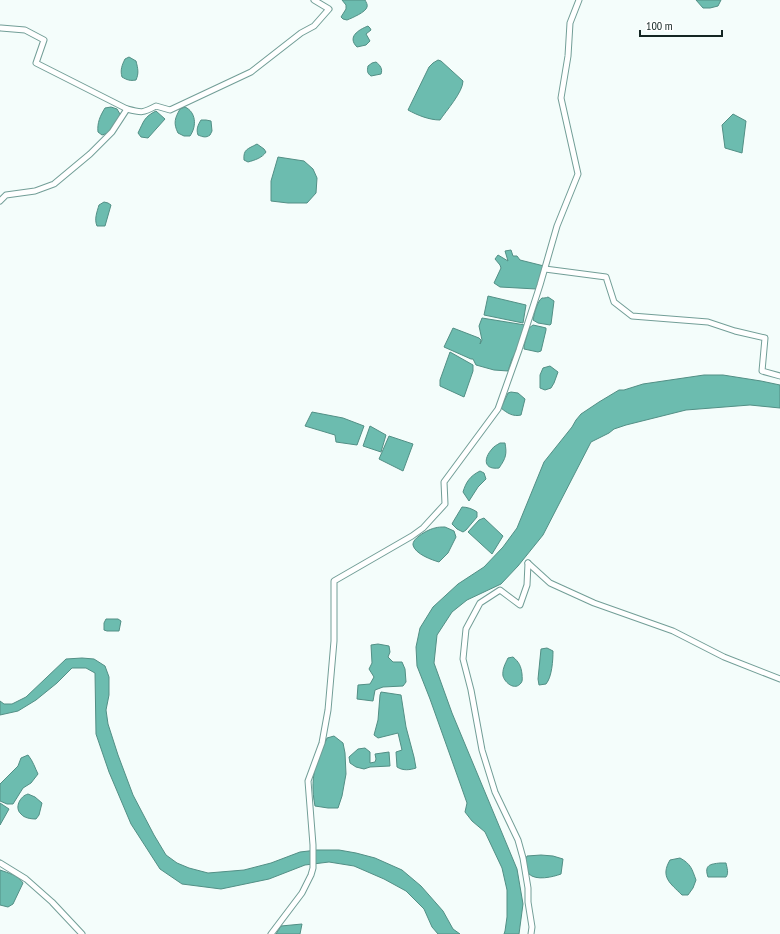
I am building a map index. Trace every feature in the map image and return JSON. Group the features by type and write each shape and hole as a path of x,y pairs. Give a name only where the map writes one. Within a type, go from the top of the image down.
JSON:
{"street":[{"path":"2,28 25,30 44,40 36,63 127,109 140,113 156,106 170,110 251,72 301,33 314,26 328,9 314,0"},
{"path":"271,934 302,893 313,868 313,845 308,781 322,743 328,710 334,641 334,581 412,536 423,528 445,504 444,482 498,409 519,350 557,226 578,174 561,98 568,56 570,23 579,0"},
{"path":"0,201 6,195 35,191 54,184 90,154 112,132 127,109"},
{"path":"545,269 606,277 614,302 632,316 708,322 735,331 765,338 762,371 780,376"},
{"path":"531,934 532,927 528,902 528,888 523,858 518,840 495,792 482,750 471,690 463,659 466,629 480,603 500,590 520,605 527,585 528,563 550,583 594,603 673,631 724,657 780,679"},
{"path":"0,863 26,879 52,902 82,934"}],"shaded area":[{"path":"342,0 365,0 367,6 362,13 347,20 341,17 346,9 346,5"},
{"path":"696,0 721,0 718,6 703,8"},
{"path":"368,26 371,30 366,34 370,41 366,45 357,47 354,43 353,37 357,32"},
{"path":"129,57 136,61 138,75 136,80 129,80 122,77 122,65 125,59"},
{"path":"438,60 463,81 457,96 440,120 423,117 408,110 429,67"},
{"path":"376,62 381,67 381,74 371,76 367,69 368,66"},
{"path":"111,107 117,109 120,114 119,118 108,133 102,135 98,132 99,120 105,108"},
{"path":"185,107 189,109 194,120 194,128 190,136 184,136 178,133 175,121 180,109"},
{"path":"156,111 165,119 148,138 141,137 138,133 143,122 149,115"},
{"path":"733,114 746,121 742,153 725,148 722,125"},
{"path":"201,120 211,121 212,131 207,137 198,135 197,131"},
{"path":"257,144 266,152 262,156 251,161 248,162 244,160 245,151"},
{"path":"278,157 304,161 313,169 317,178 316,193 307,203 271,201 271,181"},
{"path":"104,202 111,205 105,226 97,226 97,210 99,205"},
{"path":"511,250 513,256 517,256 520,260 544,266 536,289 500,287 494,283 501,268 495,259 498,255 508,261 505,251"},
{"path":"488,296 526,305 523,323 484,315"},
{"path":"548,297 554,301 550,325 538,323 533,320 540,300"},
{"path":"482,318 525,325 519,346 508,371 494,370 476,365 473,359 444,347 453,328 479,338 481,340 480,344 482,340 479,326"},
{"path":"533,325 546,328 541,351 538,352 524,349 529,328"},
{"path":"450,352 473,365 473,371 464,397 440,386 440,380"},
{"path":"550,366 558,372 551,388 545,390 540,388 540,375 543,368"},
{"path":"704,375 723,375 780,385 780,408 750,405 686,410 614,429 591,442 543,535 501,584 467,600 452,612 437,635 434,663 452,713 517,869 523,904 519,934 504,934 507,917 507,890 502,868 485,832 472,821 465,812 467,803 417,666 416,647 420,628 433,607 458,584 484,567 503,547 517,528 544,462 581,414 619,390 624,390 643,384"},
{"path":"508,393 518,393 525,399 521,415 510,414 501,408"},
{"path":"312,412 343,418 364,426 357,445 336,442 335,435 305,426"},
{"path":"370,426 386,435 381,452 363,446"},
{"path":"389,436 413,444 403,471 379,459"},
{"path":"500,443 505,443 505,459 499,468 490,467 486,463 487,456 495,446"},
{"path":"480,471 484,473 486,479 478,487 469,501 463,492 464,488 471,477"},
{"path":"462,507 470,508 477,512 477,517 463,532 452,524"},
{"path":"484,518 503,536 492,554 468,532 479,520"},
{"path":"438,527 445,527 454,531 456,537 448,553 439,562 424,556 414,548 413,542 421,534"},
{"path":"106,619 118,619 121,621 119,631 104,630 104,623"},
{"path":"378,644 389,646 390,652 388,657 393,662 402,662 405,669 406,682 403,686 383,687 375,690 373,701 357,699 358,685 370,684 374,677 369,669 372,663 371,645"},
{"path":"547,648 553,651 551,673 546,684 539,685 538,679 541,649"},
{"path":"513,657 519,664 522,674 522,682 516,686 510,685 503,676 503,669 508,658"},
{"path":"66,659 94,659 105,666 109,677 109,695 106,710 108,724 118,755 133,795 166,855 177,863 208,873 244,870 271,863 300,852 317,850 339,850 375,858 402,870 421,886 443,911 453,929 460,934 438,934 432,927 424,909 406,891 384,879 354,866 329,862 305,865 269,879 221,889 182,884 160,869 131,824 109,772 96,734 95,673 86,668 72,668 57,683 36,700 18,711 0,715 0,701 4,704 12,704 26,697"},
{"path":"381,692 401,695 406,727 416,768 406,770 397,767 396,752 402,750 398,733 378,738 374,735 378,720"},
{"path":"334,736 343,743 345,753 346,774 342,796 338,808 315,806 313,784 315,767 327,738"},
{"path":"365,748 370,752 370,763 375,762 375,754 389,752 390,766 370,767 364,769 356,767 350,763 349,757 358,749"},
{"path":"28,755 38,774 31,783 23,788 13,804 7,804 0,801 0,784 18,766 21,758"},
{"path":"28,794 35,797 42,803 39,815 36,819 22,815 18,809 20,800"},
{"path":"0,803 9,809 0,825"},
{"path":"541,855 563,859 561,874 540,878 529,874 525,861 527,856"},
{"path":"680,858 687,862 691,867 696,880 688,895 682,895 670,883 666,875 667,866 670,860"},
{"path":"726,863 728,872 726,877 708,877 707,868 713,864"},
{"path":"0,870 16,876 23,883 13,904 8,907 0,905"},
{"path":"302,924 300,934 276,934 281,926"}]}
